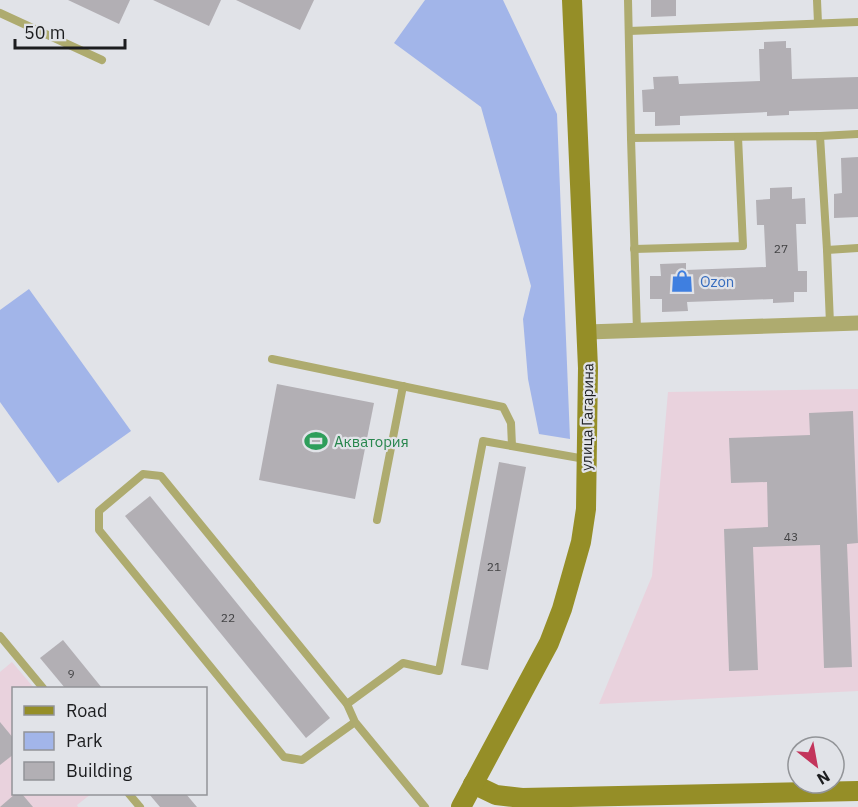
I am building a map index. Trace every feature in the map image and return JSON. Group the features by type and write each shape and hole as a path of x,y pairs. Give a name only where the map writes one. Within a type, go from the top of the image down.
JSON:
{"street":[{"name":"улица Гагарина","path":"461,807 539,662 562,609 581,542 586,509 586,332 572,0"},
{"path":"586,332 858,323"},
{"path":"473,784 496,795 522,798 858,791"}],"lane":[{"path":"628,0 637,330"},
{"path":"817,0 818,23"},
{"path":"0,13 102,60"},
{"path":"628,31 858,22"},
{"path":"631,138 858,134"},
{"path":"820,136 830,324"},
{"path":"634,249 743,246 738,137"},
{"path":"827,250 858,249"},
{"path":"272,360 502,406 512,423 512,446"},
{"path":"377,520 403,386"},
{"path":"347,704 403,663 439,670 483,441 586,459"},
{"path":"355,722 302,760 284,757 99,530 99,511 143,474 161,476 347,704 355,722 425,807"},
{"path":"0,636 42,687"},
{"path":"130,795 140,807"}],"shaded area":[{"path":"858,389 858,691 599,704 652,576 668,392"},
{"path":"12,662 33,687 12,687 12,795 90,795 77,805 78,807 0,807 0,672"}],"green space":[{"path":"425,0 503,0 557,114 570,439 539,434 528,379 523,319 531,286 481,107 394,43"},
{"path":"29,289 131,431 58,483 0,402 0,310"}],"building":[{"path":"68,0 130,0 119,24"},
{"path":"153,0 221,0 209,26"},
{"path":"236,0 314,0 300,30"},
{"path":"651,0 676,0 676,16 651,17"},
{"path":"786,41 786,48 791,48 792,79 858,77 858,109 789,111 789,115 767,116 767,112 680,116 680,125 655,126 655,112 643,112 642,90 654,89 653,77 678,76 679,84 760,81 759,49 764,49 764,42"},
{"path":"858,157 858,217 834,218 834,194 842,193 841,158"},
{"path":"792,187 792,199 805,198 806,224 796,224 798,271 807,271 807,292 794,292 794,302 773,303 773,299 687,302 688,311 662,312 662,299 650,299 650,276 661,276 660,264 686,263 686,270 766,267 764,225 757,225 756,200 770,199 770,188"},
{"name":"Акватория","path":"277,384 374,403 355,499 259,480"},
{"path":"853,411 858,543 847,544 852,667 824,668 820,545 753,547 758,670 729,671 724,529 768,527 767,482 731,483 729,438 810,435 809,413"},
{"path":"499,462 526,467 488,670 461,665"},
{"path":"150,496 330,718 306,738 125,516"},
{"path":"63,640 101,687 64,687 40,658"},
{"path":"0,722 12,737 12,756 0,765"},
{"path":"14,795 23,795 33,807 0,807"},
{"path":"150,795 187,795 197,807 160,807"}],"place":[{"name":"Ozon","path":"682,281"},
{"name":"Акватория","path":"316,441"}]}
